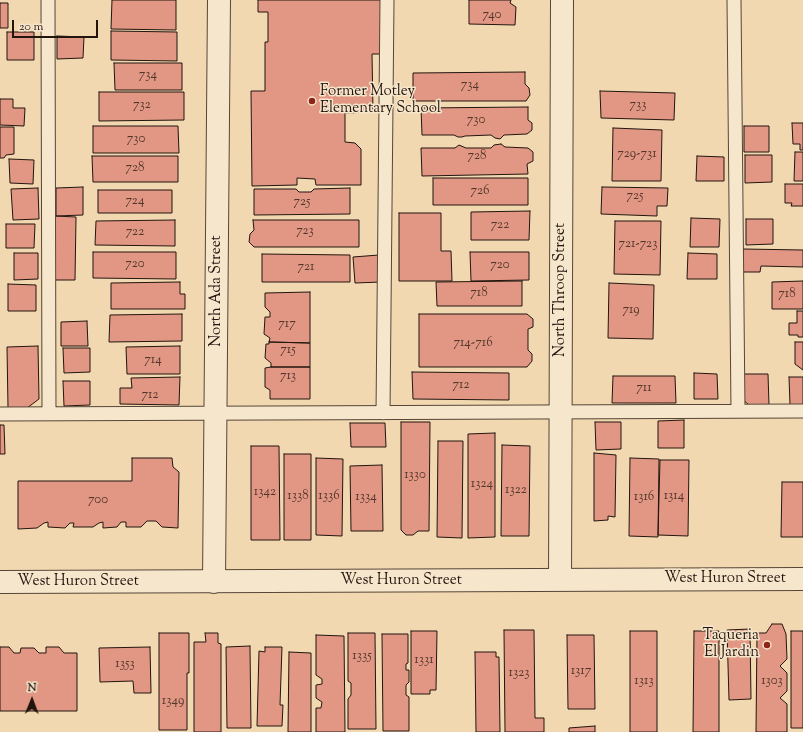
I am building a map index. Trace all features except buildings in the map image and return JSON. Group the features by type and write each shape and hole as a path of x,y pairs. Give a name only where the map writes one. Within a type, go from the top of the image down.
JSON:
{"street":[{"name":"North Ada Street","path":"214,582 219,0"},
{"name":"North Throop Street","path":"560,580 562,0"},
{"name":"West Huron Street","path":"0,582 803,579"}],"lane":[{"path":"48,0 50,414"},
{"path":"383,413 387,0"},
{"path":"734,0 738,411"},
{"path":"0,414 803,411"}],"place":[{"name":"Former Motley Elementary School","path":"312,101"},
{"name":"Taqueria El Jardin","path":"767,645"}]}
